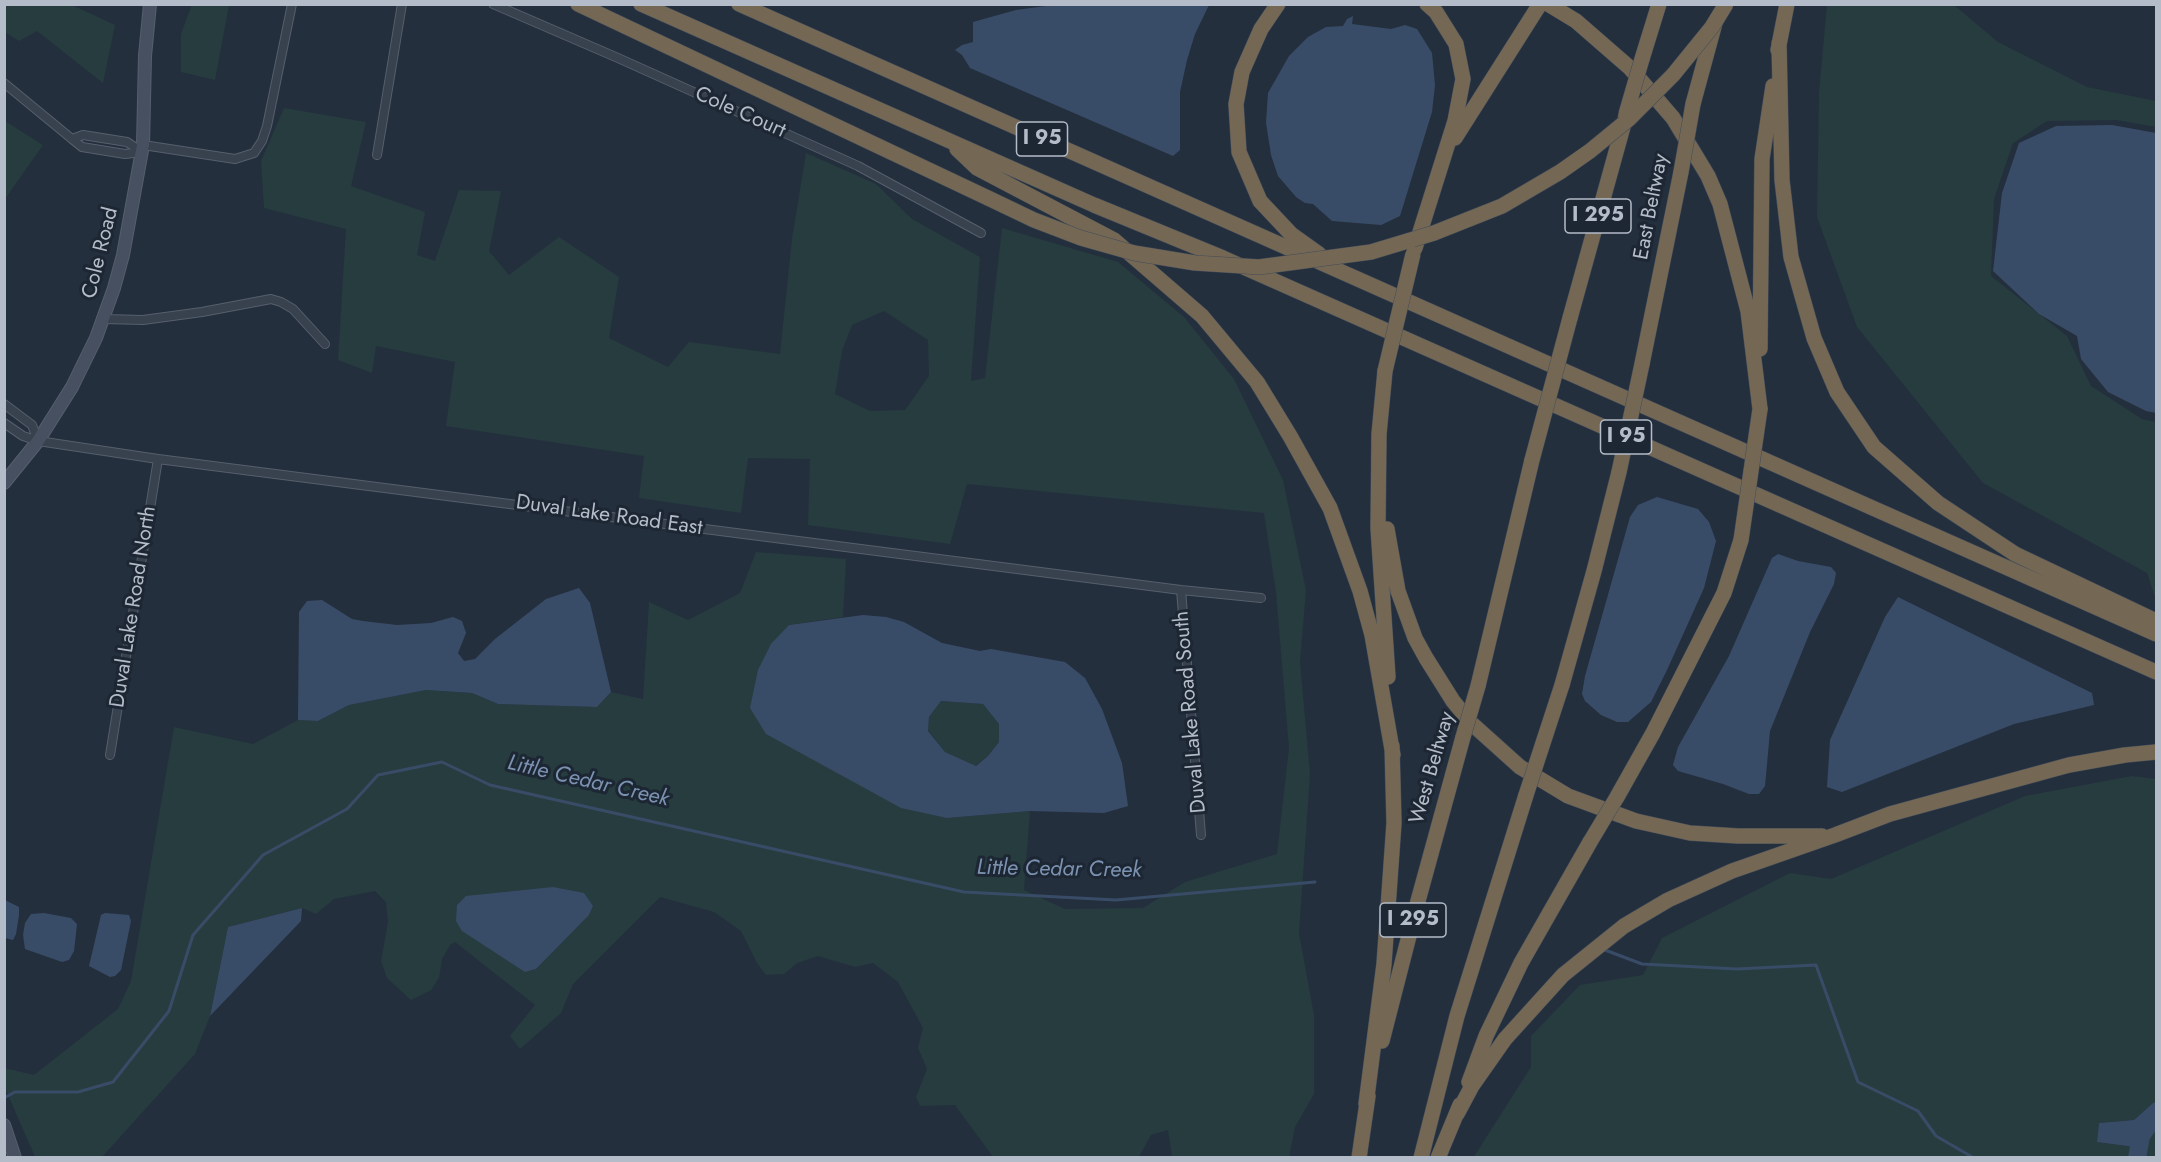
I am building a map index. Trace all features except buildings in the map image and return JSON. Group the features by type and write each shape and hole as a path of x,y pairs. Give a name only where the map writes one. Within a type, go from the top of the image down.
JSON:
{"highway":[{"path":"578,4 1034,220 1081,238 1134,253 1195,263 1260,267 1371,252 1434,233 1502,206 1560,172 1629,120 1672,75 1712,27 1726,4"},
{"name":"I 95","path":"641,4 1094,205 1245,267 2157,672"},
{"name":"I 95","path":"739,4 2157,634"},
{"path":"1278,4 1261,29 1242,72 1236,104 1239,152 1260,201 1291,234 1346,273"},
{"path":"1366,1104 1385,952 1394,823 1393,755 1378,528 1379,434 1385,371 1413,254 1455,121 1462,79 1456,44 1436,12 1427,4"},
{"path":"1444,155 1540,4"},
{"path":"1548,4 1576,21 1630,68 1673,118 1708,176 1720,204 1748,311 1760,409"},
{"name":"West Beltway","path":"1359,1158 1366,1104 1418,901 1478,686 1550,389 1659,4"},
{"name":"East Beltway","path":"1421,1158 1457,1016 1562,685 1594,571 1642,364 1693,104 1720,4"},
{"path":"1438,1158 1457,1114 1485,1036 1521,963 1653,733 1724,593 1741,540 1760,409 1762,159 1779,42 1787,4"},
{"path":"1779,42 1782,180 1791,257 1814,338 1837,392 1874,447 1938,503 2033,564 2157,621"},
{"path":"948,140 977,168 1114,240 1202,316 1257,382 1330,508 1360,591 1372,635 1393,755"},
{"path":"1379,434 1388,540 1398,591 1415,638 1453,701 1470,723 1520,768 1568,796 1636,821 1690,833 1738,836 1835,836"},
{"path":"1457,1114 1472,1086 1505,1039 1563,975 1623,926 1668,900 1732,871 1835,836 1890,814 2069,765 2157,752"}],"street":[{"name":"Cole Road","path":"4,483 38,441 72,387 104,319 123,255 142,149 145,56 150,4"},
{"path":"72,139 83,135 127,142 142,149 236,159 254,153 262,141 267,126 292,4"},
{"path":"377,155 402,4"},
{"name":"Cole Court","path":"493,4 858,166 981,233"},
{"path":"4,83 82,147 124,154 142,149"},
{"path":"97,150 98,138"},
{"path":"104,319 143,320 271,299 293,309 326,344"},
{"path":"6,409 32,425 38,441"},
{"name":"Duval Lake Road East","path":"4,423 23,436 38,441 158,459 1181,590 1261,598"},
{"name":"Duval Lake Road North","path":"110,755 158,459"},
{"name":"Duval Lake Road South","path":"1181,590 1201,835"},
{"path":"4,1125 15,1158"}],"green space":[{"path":"192,4 229,5 215,80 181,72 181,34"},
{"path":"4,5 72,5 115,25 103,83 37,31 19,41 5,32"},
{"path":"1827,5 1954,5 1998,42 2087,87 2156,101 2156,127 2116,120 2047,121 2013,143 1994,199 1991,276 2067,336 2091,386 2142,419 2156,422 2156,600 2147,573 1983,483 1857,327 1817,217 1819,92"},
{"path":"284,108 366,122 351,186 425,212 417,255 435,261 459,190 501,191 489,251 509,275 559,237 619,277 609,338 668,367 689,342 780,354 792,239 806,153 876,184 912,219 980,257 971,381 985,378 1002,228 1118,262 1184,317 1234,379 1283,480 1306,590 1300,662 1310,774 1299,933 1314,1015 1314,1094 1295,1127 1289,1157 1172,1156 1168,1130 1151,1135 1139,1157 993,1157 955,1105 920,1106 916,1097 927,1069 918,1048 923,1028 898,982 873,963 855,967 818,956 797,963 784,974 766,975 757,963 741,931 714,912 660,897 573,984 561,1013 520,1049 510,1036 535,1005 455,942 450,945 442,959 439,978 431,990 411,1000 387,978 381,961 388,922 386,902 375,891 334,899 316,914 302,908 228,927 210,1016 195,1054 102,1157 35,1157 5,1088 4,1068 34,1075 118,1009 131,981 174,727 253,744 298,720 318,721 349,705 426,690 472,693 498,704 597,707 611,692 643,699 649,602 688,620 740,593 756,552 846,559 843,617 789,625 947,818 1030,811 1024,890 1065,909 1143,908 1185,882 1277,854 1289,748 1276,592 1264,513 967,484 950,544 808,525 810,459 748,458 741,513 639,498 644,456 446,426 455,362 376,346 372,373 338,360 346,229 264,208 261,161","holes":["884,311 928,340 929,376 905,410 870,411 835,394 842,351 852,325","593,906 589,915 536,969 525,972"]},
{"path":"5,121 43,145 5,199"},
{"path":"941,701 983,704 999,724 999,742 988,756 975,766 945,752 928,730 929,717"},
{"path":"2132,776 2156,779 2156,1102 2134,1120 2099,1123 2097,1142 2142,1148 2156,1122 2156,1157 1473,1158 1531,1067 1531,1036 1580,985 1643,975 1662,938 1790,873 1831,879 2025,796"}],"water":[{"path":"1061,4 1209,5 1195,34 1187,60 1180,92 1180,150 1173,156 970,68 962,55 955,50 973,42 973,22 1016,10"},
{"path":"1353,16 1352,24 1391,29 1405,25 1417,29 1432,53 1435,85 1432,112 1400,216 1381,225 1332,221 1313,204 1305,203 1296,197 1278,176 1271,155 1266,123 1268,93 1289,56 1308,37 1326,27 1343,26 1347,19"},
{"path":"2112,125 2156,133 2156,413 2146,411 2108,392 2081,359 2077,336 2039,314 1993,271 2002,193 2019,143 2056,126"},
{"path":"1657,497 1698,509 1709,522 1716,541 1704,588 1651,702 1628,722 1617,722 1601,715 1585,701 1582,694 1585,676 1630,517 1638,505"},
{"path":"1778,554 1798,561 1831,567 1836,573 1834,584 1810,632 1770,731 1765,786 1759,794 1749,794 1678,771 1673,765 1678,747 1729,656 1772,558"},
{"path":"579,588 590,603 611,692 597,707 498,704 472,693 426,690 349,705 318,721 298,720 299,612 307,601 322,600 352,619 397,625 431,623 453,617 462,621 466,633 458,653 464,661 475,659 495,639 546,599"},
{"path":"1898,597 2092,693 2094,705 2014,724 1842,792 1827,787 1830,740 1885,617"},
{"path":"863,615 886,617 904,622 942,643 980,651 991,649 1065,662 1085,678 1102,709 1122,763 1128,806 1104,813 1030,811 947,818 901,808 766,734 750,708 758,670 771,644 789,625","holes":["941,701 983,704 999,724 999,742 976,766 945,752 928,731 929,717"]},
{"path":"553,887 584,893 593,906 589,915 536,969 525,972 462,931 456,921 457,905 466,896"},
{"path":"5,900 19,907 16,934 13,940 5,938"},
{"path":"302,908 301,921 210,1016 228,927"},
{"path":"44,913 71,918 77,924 74,951 69,960 62,962 25,949 23,935 25,923 31,914"},
{"path":"105,913 129,915 131,921 121,970 115,976 110,977 89,966 101,915"},
{"path":"2156,1102 2156,1122 2142,1148 2097,1142 2099,1123 2134,1120"}],"waterway":[{"name":"Little Cedar Creek","path":"4,1098 15,1092 78,1092 113,1082 169,1011 193,935 263,855 347,809 378,775 442,762 490,785 964,892 1116,900 1315,882"},
{"name":"Little Cedar Creek","path":"1605,950 1642,964 1737,969 1816,965 1858,1082 1918,1111 1936,1136 1974,1158"},
{"name":"Little Cedar Creek","path":"2137,1158 2141,1136 2156,1114"}]}
